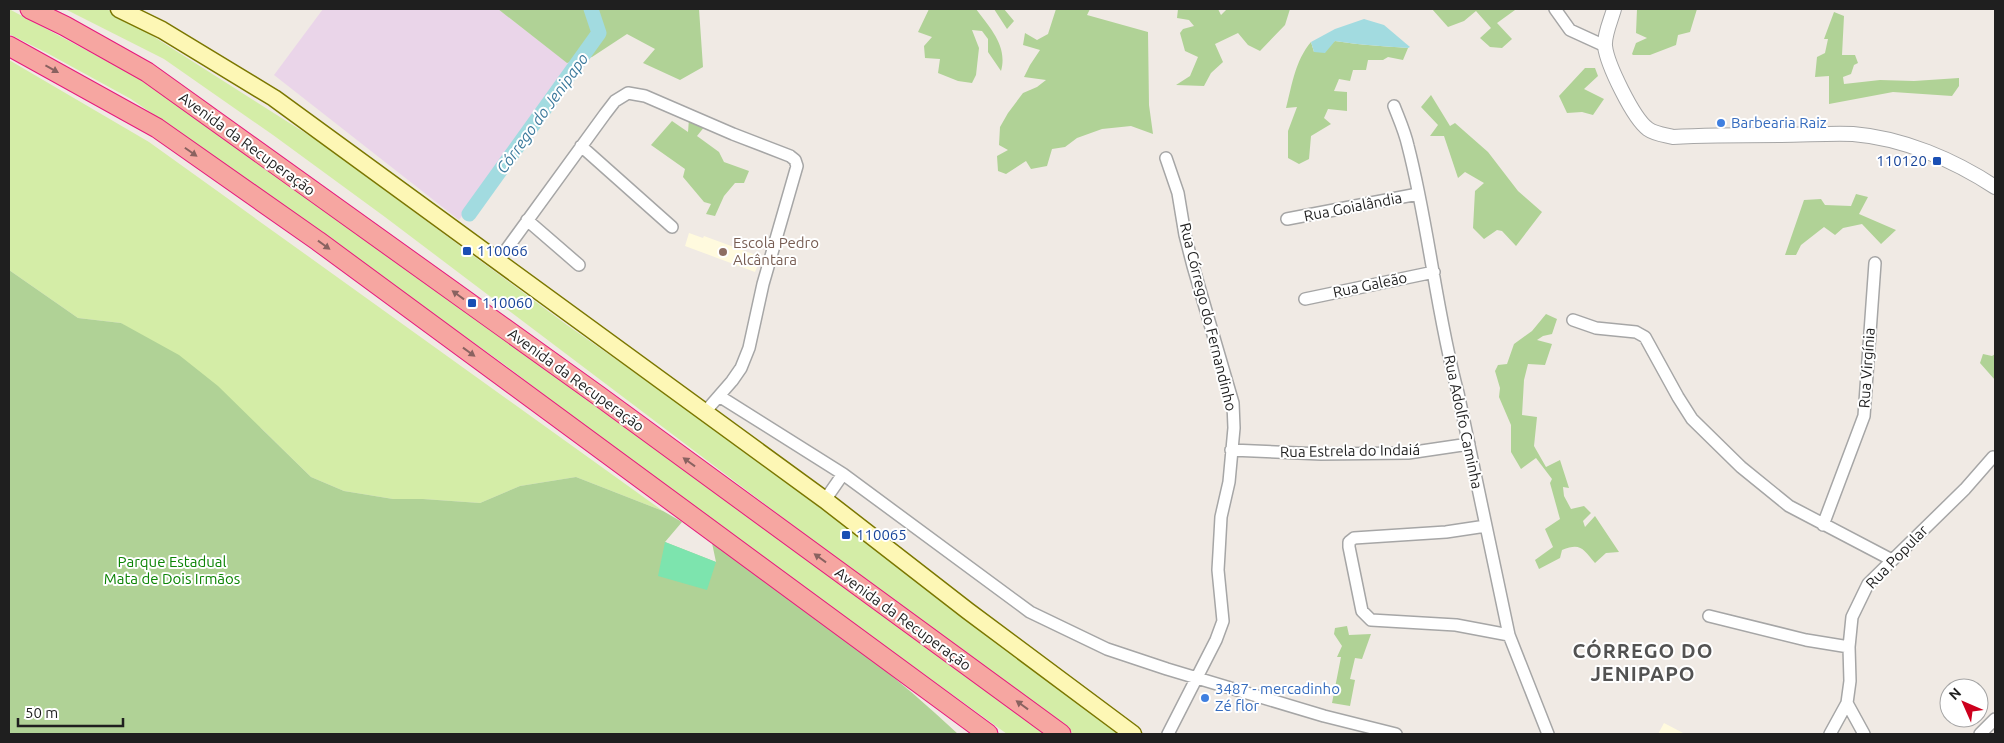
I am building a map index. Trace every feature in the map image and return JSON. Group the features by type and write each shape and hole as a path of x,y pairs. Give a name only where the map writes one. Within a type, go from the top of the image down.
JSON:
{"highway":[{"name":"Avenida da Recuperação","path":"30,9 65,26 146,72 607,402 1061,734"},
{"path":"9,46 157,128 310,235 988,734"}],"main road":[{"path":"119,9 162,30 274,98 825,500 968,611 1133,734"}],"street":[{"path":"1555,9 1570,30 1605,46"},
{"path":"1614,9 1605,46 1621,89 1628,101 1647,128 1657,134 1673,137 1814,134 1870,136 1900,143 1940,157 1962,167 1995,187"},
{"path":"498,261 615,101 628,93 635,93 661,102 733,134 790,156 795,160 797,166 763,284 749,348 741,368 732,381 704,412"},
{"name":"Rua Adolfo Caminha","path":"1394,106 1408,144 1434,272 1448,356 1469,444 1509,635 1548,734"},
{"path":"581,146 672,227"},
{"name":"Rua Córrego do Fernandinho","path":"1166,158 1178,193 1185,235 1193,266 1234,403 1234,428 1229,482 1221,517 1218,570 1223,620 1216,640 1168,734"},
{"name":"Rua Goialândia","path":"1287,219 1418,194"},
{"path":"527,220 579,265"},
{"name":"Rua Virgínia","path":"1823,525 1864,416 1876,263"},
{"name":"Rua Galeão","path":"1305,299 1434,272"},
{"path":"1573,320 1596,328 1636,332 1645,337 1692,419 1741,467 1789,506 1892,560"},
{"path":"718,396 843,474 1030,612 1107,649 1167,669 1378,732 1396,734"},
{"name":"Rua Estrela do Indaiá","path":"1231,450 1321,454 1408,453 1469,444"},
{"name":"Rua Popular","path":"1830,734 1847,703 1850,681 1849,647 1852,617 1868,584 1966,489 1993,457"},
{"path":"825,500 843,474"},
{"path":"1486,526 1446,532 1358,536 1349,542 1359,603 1362,611 1371,620 1456,625 1509,635"},
{"path":"1710,616 1806,640 1849,647"},
{"path":"1847,703 1864,734"},
{"path":"1980,734 1995,719"}],"shaded area":[{"path":"323,9 498,9 574,68 459,220 274,75"},
{"name":"Escola Pedro Alcântara","path":"689,233 703,238 704,236 761,257 755,272 685,246"},
{"path":"1664,723 1685,734 1658,734"}],"green space":[{"path":"9,9 146,82 429,281 1047,734 1007,734 678,497 505,365 202,148 131,99 9,34"},
{"path":"65,9 106,9 129,21 321,143 567,325 711,426 1121,734 1074,734 852,570 385,217 273,135 164,59"},
{"path":"498,9 699,9 703,67 680,80 643,63 655,49 627,34 592,57 567,63"},
{"path":"929,9 976,9 992,30 1000,45 1003,62 1001,71 988,52 988,39 982,31 972,30 979,48 976,75 972,83 958,81 938,73 940,59 925,58 924,46 932,37 918,32"},
{"path":"994,9 1004,9 1014,21 1007,29"},
{"path":"1056,9 1090,9 1087,15 1148,32 1149,105 1153,134 1131,126 1102,129 1077,138 1065,147 1052,149 1047,166 1031,169 1026,161 1006,174 998,171 997,156 1008,150 999,145 1000,127 1023,93 1037,87 1046,80 1024,77 1040,50 1023,45 1025,33 1037,40 1048,34"},
{"path":"1178,9 1218,9 1221,15 1227,9 1290,9 1285,25 1260,51 1248,45 1238,33 1215,44 1223,62 1211,73 1204,86 1176,85 1190,76 1198,57 1185,51 1180,33 1183,29 1194,26 1189,20 1177,18"},
{"path":"1432,9 1514,9 1497,23 1512,39 1502,48 1490,47 1480,38 1491,28 1476,11 1464,21 1448,27"},
{"path":"1637,9 1697,9 1690,32 1678,35 1676,45 1650,55 1633,55 1636,43 1647,38 1636,33"},
{"path":"1834,12 1844,16 1842,55 1855,55 1858,63 1854,65 1851,74 1843,77 1844,84 1880,80 1914,81 1959,78 1959,86 1952,96 1893,92 1829,104 1829,76 1815,77 1817,57 1825,53 1828,39 1824,39"},
{"path":"1335,41 1408,48 1403,60 1388,57 1383,60 1368,60 1366,70 1353,70 1350,81 1339,79 1334,91 1347,92 1347,111 1328,109 1324,118 1331,124 1311,136 1309,159 1299,164 1288,158 1288,131 1297,107 1286,108 1295,74 1301,57 1311,42 1314,52"},
{"path":"9,60 149,142 663,511 576,477 520,486 480,503 393,499 344,491 311,477 262,429 121,323 78,318 9,270"},
{"path":"1585,68 1595,68 1598,76 1584,89 1604,99 1593,115 1582,112 1567,113 1559,96"},
{"path":"1431,95 1450,126 1455,123 1488,152 1518,191 1542,212 1516,246 1502,231 1497,230 1484,239 1473,228 1475,191 1484,183 1465,172 1458,178 1444,136 1430,136 1438,125 1421,107"},
{"path":"689,119 705,126 697,136 719,152 724,162 749,171 744,183 735,183 724,196 715,216 706,214 711,204 704,202 683,177 685,169 651,145 672,121 688,132"},
{"path":"1856,194 1868,197 1859,214 1896,230 1881,244 1862,224 1843,228 1835,235 1824,227 1801,245 1796,255 1785,255 1804,200 1821,199 1825,205 1851,206"},
{"name":"Parque Estadual Mata de Dois Irmãos","path":"9,270 78,318 121,323 179,355 218,386 311,477 344,491 393,499 480,503 520,486 576,477 663,511 682,522 665,542 716,562 712,543 870,658 958,734 9,734"},
{"path":"1546,314 1557,319 1552,334 1537,340 1552,344 1545,365 1528,364 1524,380 1522,415 1537,417 1534,446 1546,467 1560,460 1569,488 1563,487 1564,496 1571,509 1584,506 1591,513 1583,521 1585,527 1595,516 1619,552 1606,553 1595,563 1581,548 1568,548 1562,550 1560,558 1539,569 1535,560 1553,547 1545,529 1560,519 1550,483 1552,479 1536,458 1521,469 1511,452 1511,425 1499,397 1500,388 1495,371 1498,365 1507,364 1514,344 1532,331"},
{"path":"1983,354 1992,356 1995,354 1995,380 1980,363"},
{"path":"665,542 716,562 707,590 658,576"},
{"path":"1347,626 1349,635 1371,634 1362,659 1355,658 1350,679 1355,680 1350,706 1332,703 1341,657 1337,657 1342,646 1334,634 1335,628"}],"water":[{"path":"1364,19 1384,25 1410,47 1353,44 1335,41 1325,53 1314,52 1311,42 1335,29"}],"waterway":[{"name":"Córrego do Jenipapo","path":"469,214 599,33 591,9"}],"place":[{"name":"Barbearia Raiz","path":"1721,123"},
{"name":"110120","path":"1937,161"},
{"name":"110066","path":"467,251"},
{"name":"Escola Pedro Alcântara","path":"723,252"},
{"name":"110060","path":"472,303"},
{"name":"110065","path":"846,535"},
{"name":"3487 - mercadinho Zé flor","path":"1205,698"}],"district":[{"name":"CÓRREGO DO JENIPAPO","path":"1643,662"}]}
